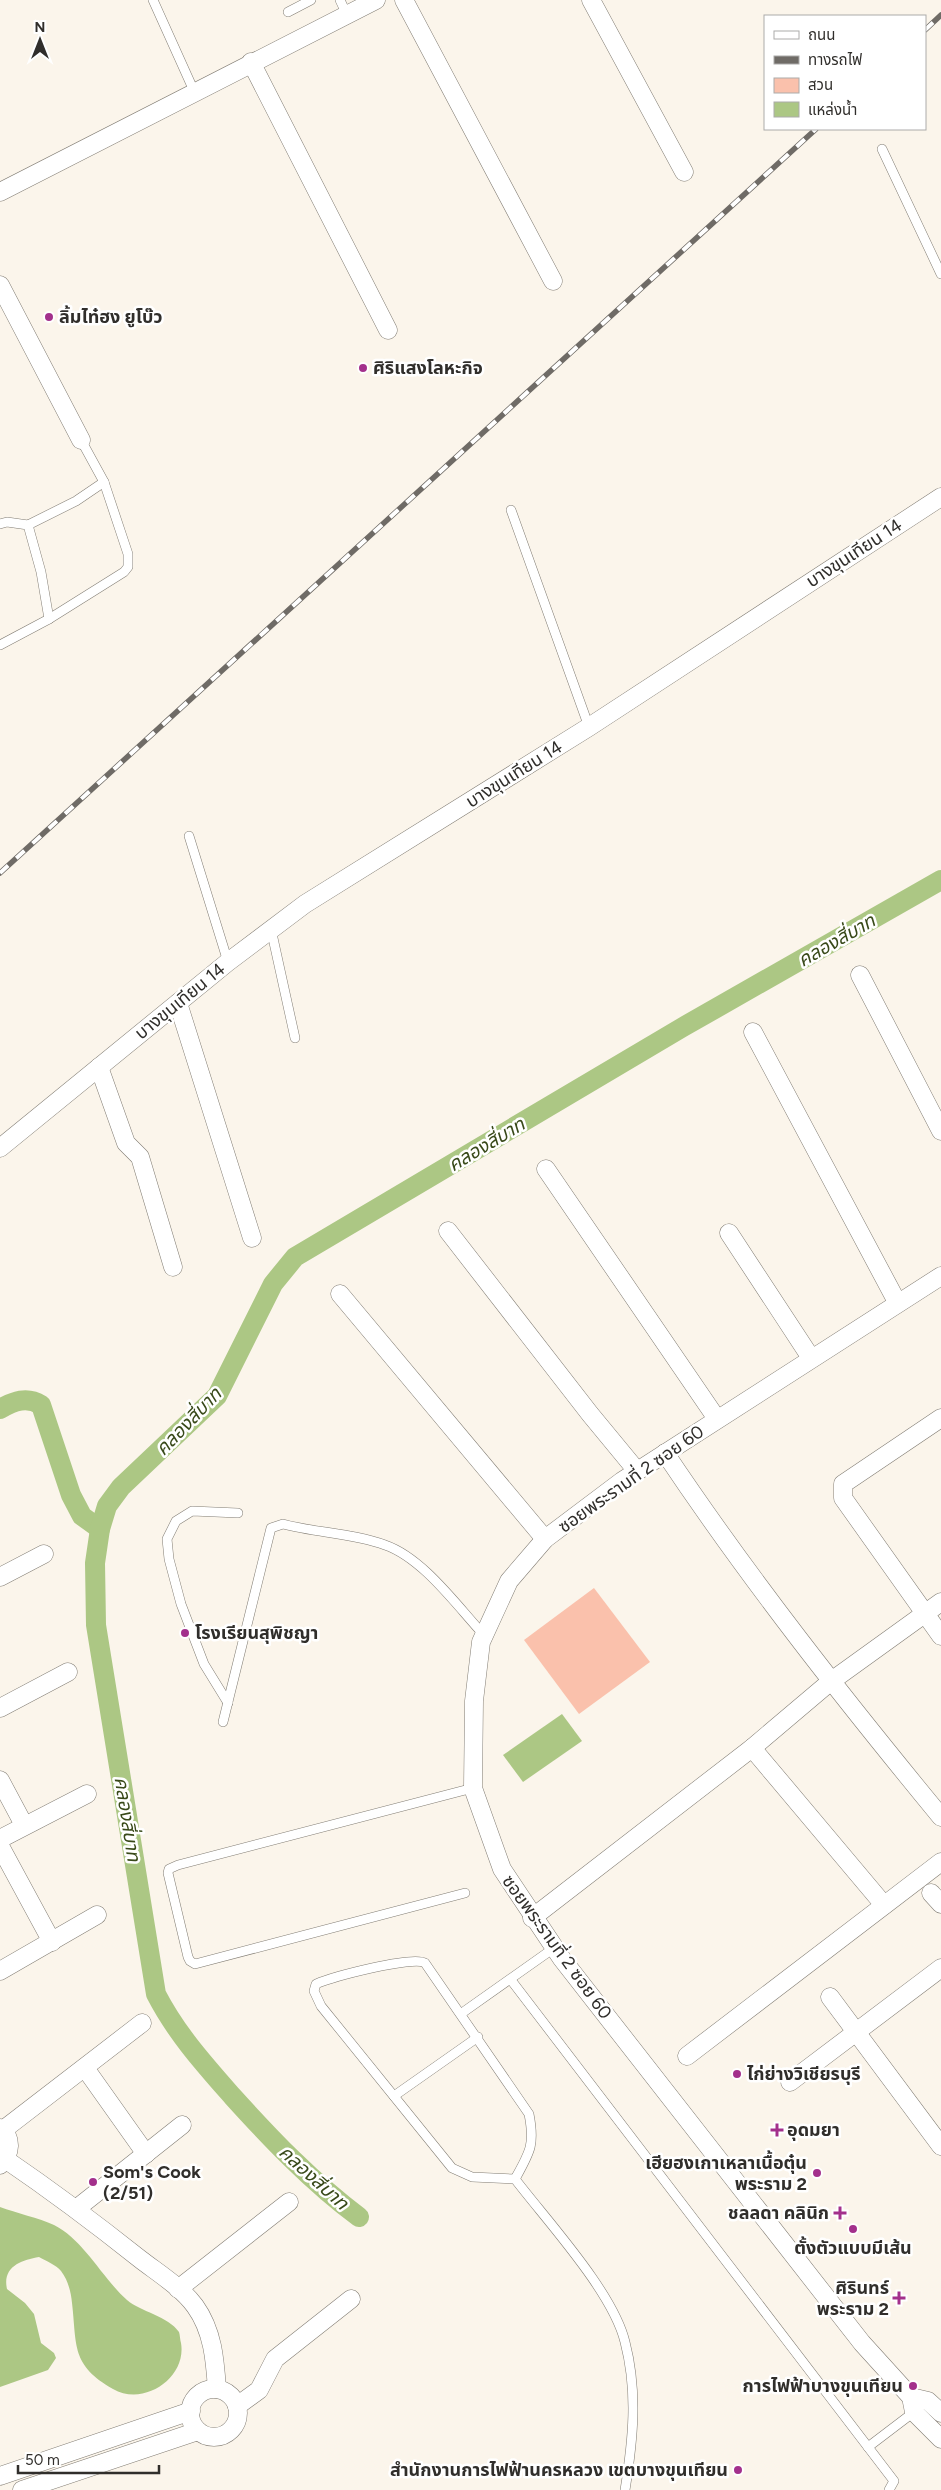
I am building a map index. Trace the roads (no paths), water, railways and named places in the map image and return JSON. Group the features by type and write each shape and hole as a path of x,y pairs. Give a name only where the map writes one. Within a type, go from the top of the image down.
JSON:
{"street":[{"path":"0,192 251,62 343,7 376,0"},
{"path":"404,0 553,281"},
{"path":"591,0 684,172"},
{"path":"251,62 388,330"},
{"path":"0,285 81,440"},
{"name":"บางขุนเทียน 14","path":"0,1148 228,962 305,904 589,727 941,497"},
{"path":"860,975 941,1131"},
{"path":"178,1003 252,1238"},
{"path":"753,1032 897,1302"},
{"path":"99,1067 126,1143 140,1157 173,1268"},
{"path":"546,1169 717,1419"},
{"path":"448,1231 590,1414 637,1471"},
{"path":"729,1233 811,1358"},
{"name":"ซอยพระรามที่ 2 ซอย 60","path":"941,1276 897,1302 637,1471 545,1539 508,1581 481,1642 474,1701 473,1788 502,1869 532,1918 862,2343 941,2439"},
{"path":"340,1294 545,1539"},
{"path":"941,1418 843,1484 842,1493 843,1498 924,1615 941,1636"},
{"path":"665,1453 694,1497 830,1682 941,1817"},
{"path":"0,1577 44,1554"},
{"path":"532,1918 752,1748 830,1682 941,1602"},
{"path":"0,1708 68,1672"},
{"path":"752,1748 884,1905"},
{"path":"0,1780 24,1825"},
{"path":"0,1839 86,1794"},
{"path":"0,1846 52,1942"},
{"path":"687,2056 941,1862"},
{"path":"0,1971 96,1915"},
{"path":"790,2082 941,1968"},
{"path":"830,1997 941,2146"},
{"path":"142,2024 2,2129 10,2145 3,2162 76,2209 178,2289 194,2306 206,2325 214,2351 217,2389"},
{"path":"85,2068 146,2154"},
{"path":"76,2209 182,2125"},
{"path":"178,2289 289,2202"},
{"path":"237,2406 259,2390 275,2359 351,2299"},
{"path":"217,2389 232,2396 237,2406 238,2420 228,2433 218,2437 210,2437 198,2431 192,2423 191,2411 196,2398 202,2392 217,2389"},
{"path":"913,2405 937,2402"},
{"path":"0,2476 191,2411"},
{"path":"22,2490 198,2431"}],"lane":[{"path":"153,0 194,91"},
{"path":"288,12 311,0"},
{"path":"882,149 941,274"},
{"path":"0,645 49,618 124,572 128,567 128,554 104,482 81,440"},
{"path":"0,524 7,522 28,524 76,501 104,482"},
{"path":"511,510 589,727"},
{"path":"28,524 41,572 49,618"},
{"path":"189,836 228,962"},
{"path":"271,929 295,1038"},
{"path":"228,1703 204,1664 181,1604 169,1559 167,1539 176,1521 192,1511 238,1513"},
{"path":"223,1722 271,1528 277,1524 385,1544 404,1553 420,1567 484,1634"},
{"path":"465,1893 195,1964 190,1962 188,1957 168,1873 169,1869 178,1865 473,1788"},
{"path":"462,2013 554,1948"},
{"path":"515,2179 529,2154 533,2134 529,2114 429,1966 416,1959 331,1978 316,1984 314,1991 321,2006 452,2168 472,2177 515,2179 594,2281 612,2309 625,2341 633,2388 633,2432 625,2490"},
{"path":"511,1980 894,2480 889,2490"},
{"path":"394,2096 478,2037"},
{"path":"868,2447 913,2405"}],"water":[{"path":"562,1714 582,1741 523,1782 503,1755"},
{"path":"0,2207 48,2222 64,2231 84,2249 127,2300 168,2322 179,2332 181,2356 170,2378 150,2392 138,2394 125,2394 99,2380 83,2363 79,2353 76,2343 72,2299 67,2282 59,2269 39,2257 26,2260 10,2270 6,2281 7,2289 25,2303 34,2314 41,2343 54,2353 56,2358 48,2370 0,2387"}],"waterway":[{"name":"คลองสี่บาท","path":"359,2217 325,2190 293,2160 233,2097 172,2022 156,1994 96,1625 95,1563 100,1529 107,1506 121,1487 217,1396 273,1284 295,1257 683,1027 941,880"},
{"path":"0,1409 26,1400 41,1405 71,1495 82,1516 100,1529"}],"railway":[{"path":"926,29 941,15"},
{"path":"0,873 815,130"}],"place":[{"name":"ลิ้มไท๋ฮง ยูโบ๊ว","path":"49,317"},
{"name":"ศิริแสงโลหะกิจ","path":"363,368"},
{"name":"โรงเรียนสุพิชญา","path":"185,1633"},
{"name":"ไก่ย่างวิเชียรบุรี","path":"737,2074"},
{"name":"อุดมยา","path":"777,2130"},
{"name":"เฮียฮงเกาเหลาเนื้อตุ๋น พระราม 2","path":"817,2173"},
{"name":"Som's Cook (2/51)","path":"93,2182"},
{"name":"ชลลดา คลินิก","path":"840,2213"},
{"name":"ตั้งตัวแบบมีเส้น","path":"853,2229"},
{"name":"ศิรินทร์ พระราม 2","path":"899,2298"},
{"name":"การไฟฟ้าบางขุนเทียน","path":"913,2386"},
{"name":"สำนักงานการไฟฟ้านครหลวง เขตบางขุนเทียน","path":"738,2470"}]}
